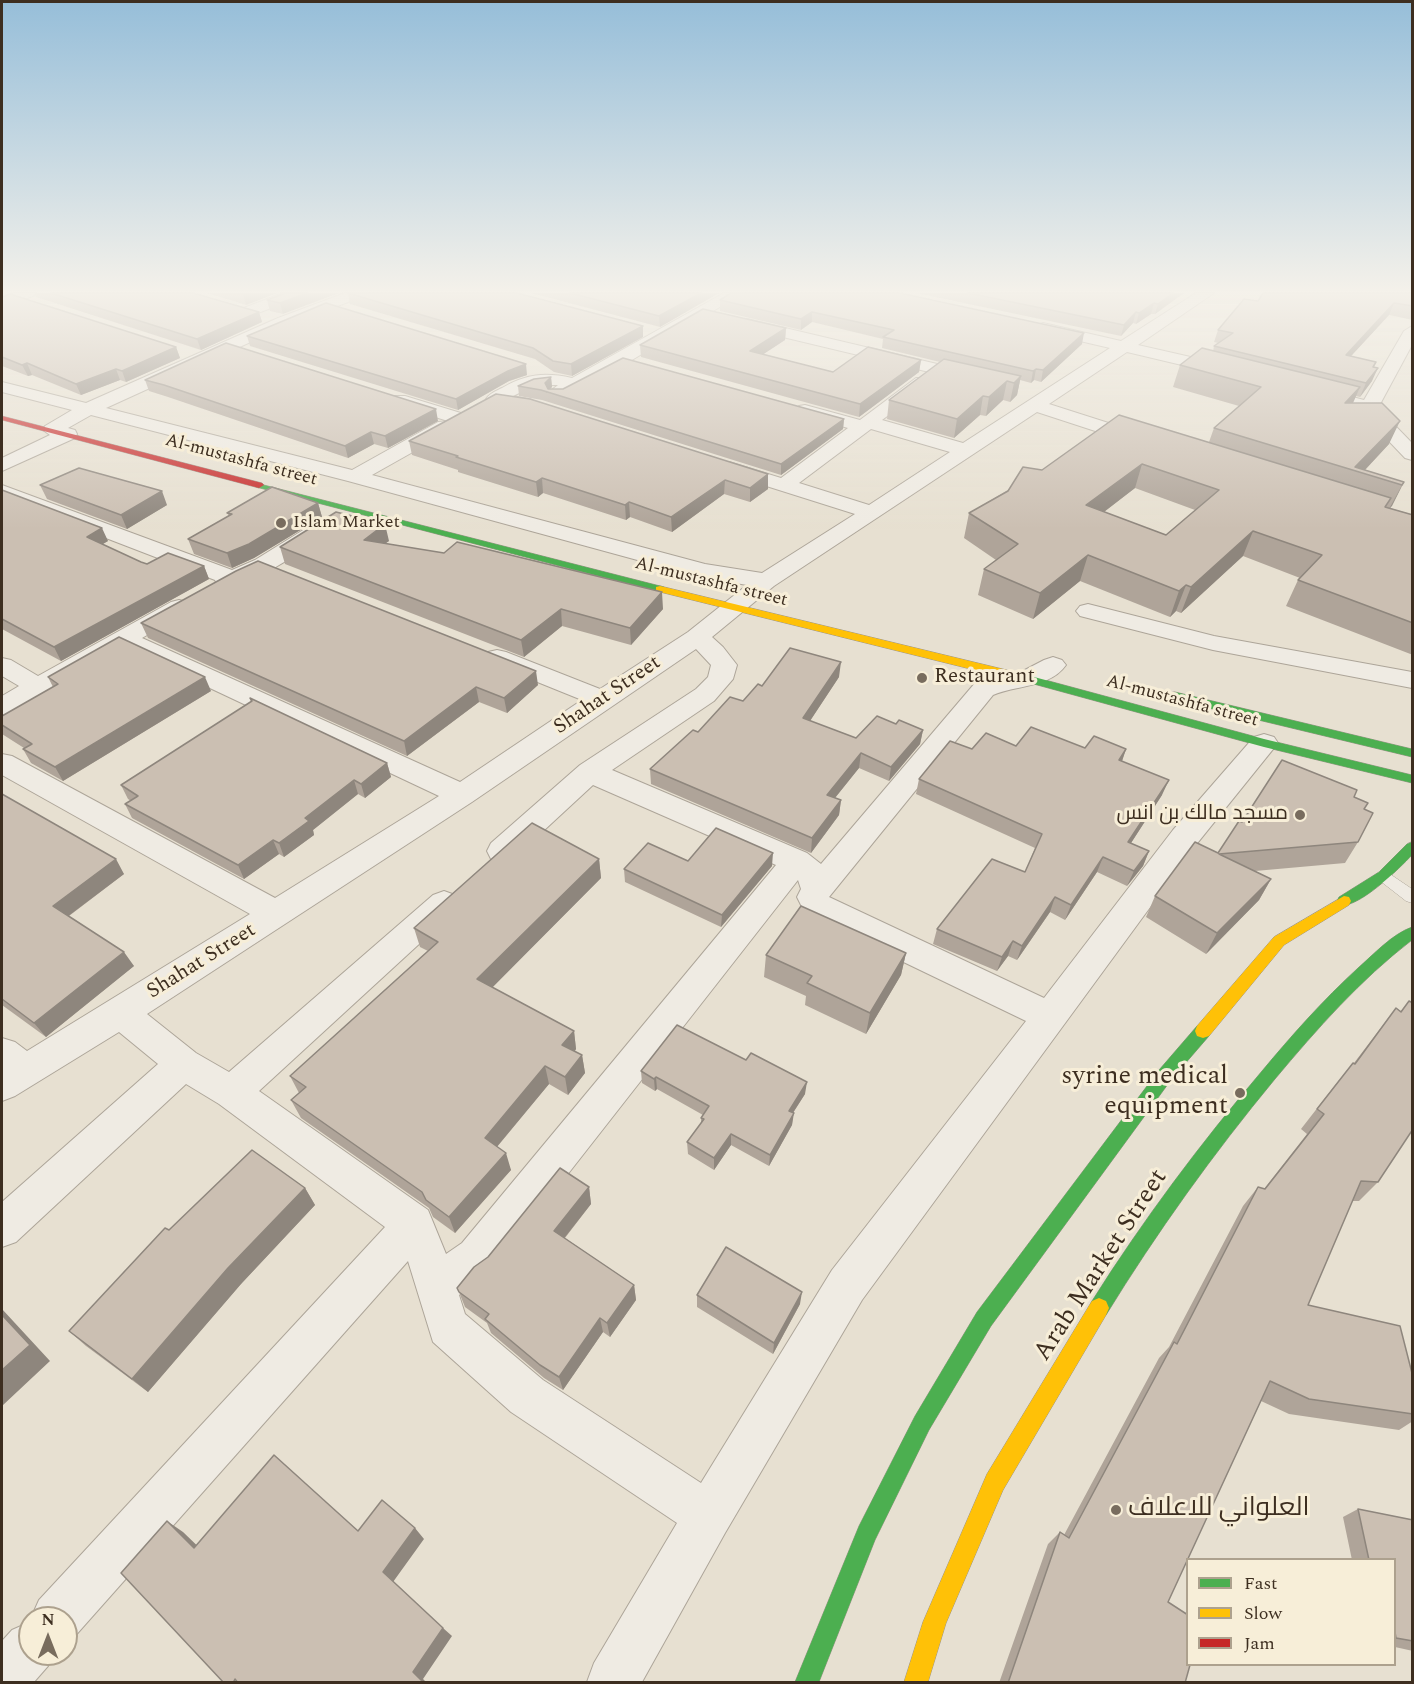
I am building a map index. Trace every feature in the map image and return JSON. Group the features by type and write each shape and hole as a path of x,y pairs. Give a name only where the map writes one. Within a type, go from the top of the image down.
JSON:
{"main road":[{"name":"Al-mustashfa street","path":"2,405 63,429 353,509 754,595"},
{"name":"Al-mustashfa street","path":"2,418 63,429 485,529"},
{"name":"Al-mustashfa street","path":"621,563 1044,668 1264,743 1413,779"},
{"name":"Al-mustashfa street","path":"1156,691 1413,753"},
{"path":"807,1683 867,1534 922,1423 984,1319 1165,1075 1272,949 1288,936 1384,876 1413,847"},
{"name":"Arab Market Street","path":"916,1683 935,1622 995,1482 1130,1257 1226,1124 1309,1027 1382,954 1413,933"}],"street":[{"path":"2,465 63,429 88,409 172,372"},
{"path":"539,372 546,376 573,383"},
{"path":"495,399 541,408 573,383 596,372"},
{"path":"784,485 935,372"},
{"path":"948,372 982,380"},
{"name":"Shahat Street","path":"10,1070 121,1013 462,795 697,637 871,512 965,450 1036,397 1081,372"},
{"path":"1230,372 1240,374"},
{"path":"1368,409 1390,372"},
{"path":"355,477 457,418 530,380 546,376"},
{"path":"2,387 355,477 704,571 754,595"},
{"path":"1296,388 1355,403 1368,409 1413,454"},
{"path":"381,394 457,418"},
{"path":"1036,397 1156,444"},
{"path":"794,407 965,450"},
{"path":"716,464 871,512"},
{"path":"2,491 232,578"},
{"path":"2,707 232,578 274,569 353,509"},
{"path":"1088,611 1213,644 1413,680"},
{"path":"232,1092 590,772 705,695 720,679 724,665 714,652 697,637"},
{"path":"123,638 462,795"},
{"path":"471,647 602,699"},
{"path":"2,665 37,686"},
{"path":"1044,668 998,682 984,689 817,889 813,897 817,906 1049,1016"},
{"path":"613,1683 708,1516 847,1285 1184,838 1264,743"},
{"path":"2,763 277,914"},
{"path":"590,772 796,861 810,872 817,889"},
{"path":"436,1286 477,1257 796,861"},
{"path":"121,1013 183,1064 232,1092 414,1224 448,1327 527,1396 708,1516"},
{"path":"2,1228 183,1064"},
{"path":"68,1606 414,1224"},
{"path":"2,1679 18,1661"}],"lane":[{"path":"1384,876 1413,897"}],"building":[{"path":"47,372 109,372 76,384"},
{"path":"163,372 317,372 436,409 385,436 371,432 345,446 145,380"},
{"path":"365,372 507,372 456,399"},
{"path":"597,372 672,372 844,419 781,464 541,390 518,386 534,379 551,377 545,383 548,389 563,389"},
{"path":"739,372 905,372 860,404"},
{"path":"927,372 1001,372 1021,376 1014,383 1007,381 989,397 983,396 957,419 889,400"},
{"path":"1204,372 1298,372 1360,387 1345,403 1382,403 1400,421 1355,467 1404,482 1402,485 1214,428 1261,387"},
{"path":"1319,372 1375,372 1366,383"},
{"path":"496,394 530,399 768,474 750,488 725,480 671,517 629,502 625,505 542,478 536,482 409,441"},
{"path":"1119,415 1391,498 1385,507 1413,515 1413,623 1298,580 1322,555 1253,531 1191,587 1186,585 1179,591 1088,555 1040,593 984,569 1018,544 969,513 1008,491 1023,467 1042,470","holes":["1142,464 1219,490 1166,535 1086,505"]},
{"path":"79,468 162,491 121,515 40,485"},
{"path":"272,487 318,503 249,544 227,553 188,539 232,514 227,513"},
{"path":"2,490 102,528 87,537 141,562 147,564 168,553 204,566 54,647 2,619"},
{"path":"336,512 385,524 364,540 444,553 457,542 662,592 630,628 561,609 521,640 280,547"},
{"path":"258,561 536,671 504,698 476,687 404,741 141,623"},
{"path":"119,637 205,677 55,767 23,749 32,744 2,725 2,716 58,684 48,677"},
{"path":"790,648 841,662 803,718 856,738 877,716 896,724 899,720 923,730 891,767 861,753 827,795 841,800 812,838 650,769 693,730 698,732 730,697 743,701 758,684 762,686"},
{"path":"250,698 387,763 361,784 354,780 305,818 309,821 279,843 273,840 238,865 125,804 138,796 121,785 252,701"},
{"path":"1031,727 1085,748 1094,736 1126,749 1119,760 1169,780 1128,842 1149,851 1134,871 1103,857 1071,905 1055,897 1022,946 1013,941 1002,957 937,929 992,859 1025,872 1042,834 919,779 950,741 972,749 986,733 1016,746"},
{"path":"1282,760 1357,790 1354,797 1368,803 1364,809 1373,813 1358,842 1219,854 1271,879 1217,933 1155,896 1195,842 1218,853 1239,821 1242,822"},
{"path":"2,794 116,859 53,906 124,952 34,1023 2,999"},
{"path":"532,823 599,859 477,979 574,1031 562,1045 582,1055 565,1077 545,1066 485,1138 506,1153 449,1217 426,1200 422,1192 291,1100 306,1087 290,1076 438,942 414,928"},
{"path":"716,828 773,853 722,915 624,869 648,843 688,861"},
{"path":"801,906 906,953 870,1013 807,983 812,976 766,955"},
{"path":"1409,1001 1413,1003 1413,1129 1378,1182 1361,1181 1308,1305 1400,1326 1413,1377 1413,1414 1309,1399 1270,1381 1188,1558 1186,1558 1186,1563 1168,1602 1186,1614 1186,1666 1190,1666 1185,1683 1008,1683 1060,1532 1069,1538 1174,1342 1177,1344 1258,1187 1265,1189 1324,1114 1317,1109 1353,1063 1355,1064 1396,1008 1401,1012"},
{"path":"677,1025 746,1060 751,1053 807,1082 789,1111 794,1113 770,1155 731,1134 714,1158 687,1142 704,1119 701,1118 709,1106 641,1071"},
{"path":"252,1150 305,1188 228,1268 132,1379 69,1331 165,1228 169,1230"},
{"path":"560,1168 589,1187 554,1231 634,1285 607,1323 600,1318 559,1377 540,1365 485,1319 489,1314 459,1292 457,1288 474,1267 488,1257"},
{"path":"726,1247 802,1292 774,1343 697,1295"},
{"path":"2,1315 30,1345 2,1370"},
{"path":"274,1455 358,1531 382,1500 415,1528 383,1572 443,1628 413,1672 424,1683 238,1683 235,1679 233,1683 224,1683 121,1573 167,1521 194,1548"},
{"path":"1358,1509 1413,1520 1413,1641 1396,1638 1396,1558 1369,1558"}],"traffic: fast":[{"path":"259,485 660,589"},
{"path":"1023,678 1264,743 1412,779"},
{"path":"1175,696 1412,753"},
{"path":"1344,901 1384,876 1412,847"},
{"path":"1099,1308 1161,1214 1205,1153 1252,1095 1340,995 1375,962 1412,933"},
{"path":"807,1682 867,1534 922,1423 984,1319 1165,1075 1203,1031"}],"traffic: slow":[{"path":"660,589 1023,678"},
{"path":"1203,1031 1279,941 1344,901"},
{"path":"916,1682 935,1622 995,1482 1099,1308"}],"traffic: jam":[{"path":"2,418 259,485"}],"place":[{"name":"Islam Market","path":"281,523"},
{"name":"Restaurant","path":"922,678"},
{"name":"مسجد مالك بن انس","path":"1300,815"},
{"name":"syrine medical equipment","path":"1240,1093"},
{"name":"العلواني للاعلاف","path":"1116,1510"}]}
